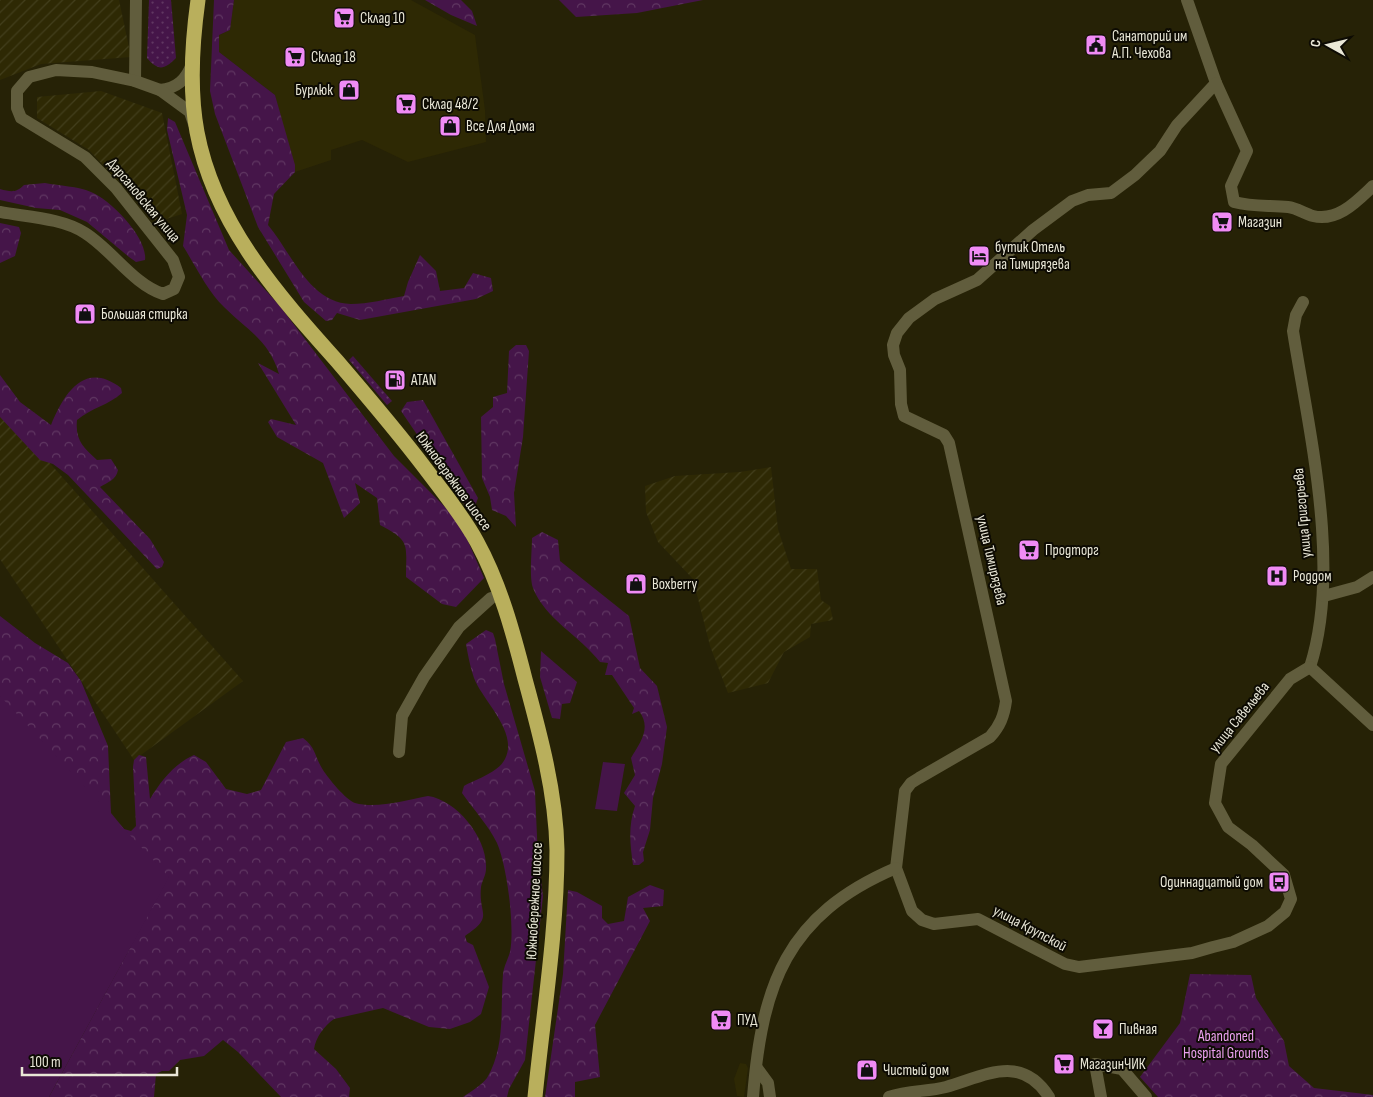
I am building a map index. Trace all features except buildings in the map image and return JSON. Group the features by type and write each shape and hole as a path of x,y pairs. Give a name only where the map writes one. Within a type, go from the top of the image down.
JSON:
{"highway":[{"name":"Южнобережное шоссе","path":"193,0 188,46 197,132 207,170 231,223 248,252 274,289 391,423 466,523 479,544 499,592 539,727 553,808 557,849 551,938 535,1097"},
{"name":"Южнобережное шоссе","path":"198,0 190,69 191,134 212,200 231,244 271,301 382,428 448,513 470,550 491,598 532,742 545,813 548,854 542,944 527,1097"}],"street":[{"path":"135,81 136,0"},
{"path":"1187,0 1216,83 1235,129 1247,151 1231,186 1234,202 1249,206 1290,207 1315,216 1334,215 1353,205 1373,186"},
{"path":"160,90 172,88 190,69"},
{"name":"Дарсановская улица","path":"0,212 70,225 86,233 148,289 162,294 174,289 179,277 173,260 116,188 85,157 21,118 17,108 17,91 30,77 56,70 92,72 135,81 160,90 190,112"},
{"name":"улица Тимирязева","path":"896,868 903,801 911,784 990,737 999,727 1004,715 1006,701 949,443 944,435 904,416 901,404 900,370 894,356 893,345 897,332 909,318 935,299 977,280 1033,230 1072,201 1088,195 1111,193 1135,176 1160,151 1177,125 1216,83"},
{"path":"190,112 197,132"},
{"name":"улица Григорьева","path":"1303,302 1296,315 1293,331 1319,492 1324,596 1310,668"},
{"path":"1324,596 1357,587 1373,577"},
{"path":"399,752 402,716 424,678 459,627 491,598"},
{"path":"1310,668 1373,725"},
{"name":"улица Савельева","path":"1268,926 1285,912 1291,899 1284,875 1252,845 1228,827 1215,803 1221,764 1290,679 1310,668"},
{"path":"753,1097 764,1019 771,990 792,946 809,926 835,904 876,876 896,868"},
{"name":"улица Крупской","path":"896,868 912,911 922,920 934,924 978,919 1065,964 1079,967 1192,953 1233,942 1268,926"},
{"path":"1101,1097 1095,1064 1122,1069 1146,1097"},
{"path":"757,1068 768,1083 770,1097"},
{"path":"890,1097 905,1092 945,1088 985,1073 1010,1071 1024,1074 1040,1084 1049,1097"}],"shaded area":[{"path":"0,0 119,0 131,57 41,64 0,80"},
{"path":"234,0 411,0 475,35 485,110 486,142 408,162 362,140 331,150 331,160 295,172 275,95 219,52 219,35 230,30"},
{"path":"101,91 162,113 182,214 157,222 89,150 37,118 37,97"},
{"path":"0,407 243,681 134,760 0,559"},
{"path":"771,467 778,529 791,569 817,569 821,600 830,606 833,620 811,624 810,637 784,652 768,683 728,693 710,646 693,579 658,542 646,512 645,486 675,476 740,472"},
{"path":"740,1063 746,1064 748,1068 744,1097 737,1096 734,1079"}],"green space":[{"path":"149,0 171,0 176,58 164,67 154,65 147,58"},
{"path":"214,0 234,0 230,30 219,35 219,52 275,95 295,165 295,172 274,194 268,225 312,286 336,301 351,304 404,296 420,255 436,271 440,291 464,288 473,273 491,278 493,291 476,299 360,320 337,313 332,320 326,321 304,302 258,227 215,114 210,91"},
{"path":"425,0 461,0 472,11 477,26 451,15"},
{"path":"559,0 703,0 637,13 576,17"},
{"path":"168,118 175,122 229,250 279,305 394,456 449,511 464,532 484,578 456,607 442,604 406,577 405,545 397,535 380,525 377,498 355,483 360,503 344,518 323,463 277,437 268,422 271,419 296,425 258,363 279,374 269,352 256,336 218,301 183,246 187,215 167,130"},
{"path":"45,183 74,187 99,196 118,211 135,231 141,241 145,260 136,262 87,222 60,210 36,208 0,200 0,189 13,191 24,185"},
{"path":"0,223 19,227 21,233 15,256 0,263"},
{"path":"516,345 526,345 529,351 523,437 514,493 516,527 506,516 492,510 490,497 482,478 481,417 493,407 493,397 507,393 509,351"},
{"path":"353,356 392,401 387,405 349,360"},
{"path":"0,375 20,402 51,425 69,392 86,379 108,380 121,388 122,393 117,397 77,420 77,433 81,443 97,460 111,459 118,470 114,478 100,487 150,539 164,562 162,567 157,569 68,475 53,464 40,460 0,417"},
{"path":"423,400 478,498 475,506 465,505 401,411 407,402"},
{"path":"542,532 558,540 560,561 629,616 640,668 657,686 667,727 662,764 653,798 650,830 643,852 644,861 639,865 633,865 630,842 630,828 635,806 624,793 635,775 631,758 638,747 645,729 643,717 639,711 632,714 634,708 612,675 605,675 608,663 600,662 554,618 539,599 533,588 531,578 532,538"},
{"path":"0,616 35,643 68,663 81,681 108,746 111,813 124,829 131,831 136,826 133,767 134,760 139,755 146,757 150,799 180,763 194,755 206,762 226,789 247,794 261,790 286,742 303,738 313,749 320,765 329,778 342,793 355,803 373,805 401,802 428,796 439,799 460,813 476,834 485,857 486,871 481,887 482,919 480,924 465,936 467,942 473,945 489,987 481,1014 470,1022 450,1029 429,1027 383,1008 334,1019 321,1032 314,1049 336,1069 350,1088 349,1097 281,1097 238,1052 223,1040 204,1056 180,1060 169,1071 162,1071 156,1074 154,1097 49,1097 131,946 0,914"},
{"path":"486,630 493,633 495,639 504,684 535,791 538,859 543,896 525,1060 509,1089 507,1097 463,1097 487,1078 497,1053 501,1027 503,974 510,952 511,941 511,913 501,853 490,830 462,793 464,786 486,775 502,764 508,749 503,727 474,678 466,644"},
{"path":"541,651 577,682 570,703 562,704 560,719 552,718 540,677"},
{"path":"0,696 169,877 49,1097 0,1097"},
{"path":"603,762 625,764 617,811 595,809"},
{"path":"650,885 664,890 663,906 643,908 650,921 595,1025 600,1077 575,1082 575,1097 545,1097 563,974 568,890 577,892 602,906 602,918 608,924 624,921 628,897"},
{"name":"Abandoned Hospital Grounds","path":"1190,974 1251,975 1256,998 1284,1041 1289,1066 1314,1088 1373,1095 1373,1097 1158,1097 1140,1077 1180,1023"}],"place":[{"name":"Склад 10","path":"344,18"},
{"name":"Санаторий им А.П. Чехова","path":"1096,45"},
{"name":"Склад 18","path":"295,57"},
{"name":"Бурлюк","path":"349,90"},
{"name":"Склад 48/2","path":"406,104"},
{"name":"Все Для Дома","path":"450,126"},
{"name":"Магазин","path":"1222,222"},
{"name":"бутик Отель на Тимирязева","path":"979,256"},
{"name":"Большая стирка","path":"85,314"},
{"name":"ATAN","path":"395,380"},
{"name":"Продторг","path":"1029,550"},
{"name":"Роддом","path":"1277,576"},
{"name":"Boxberry","path":"636,584"},
{"name":"Одиннадцатый дом","path":"1279,882"},
{"name":"ПУД","path":"721,1020"},
{"name":"Пивная","path":"1103,1029"},
{"name":"МагазинЧИК","path":"1064,1064"},
{"name":"Чистый дом","path":"867,1070"}]}
